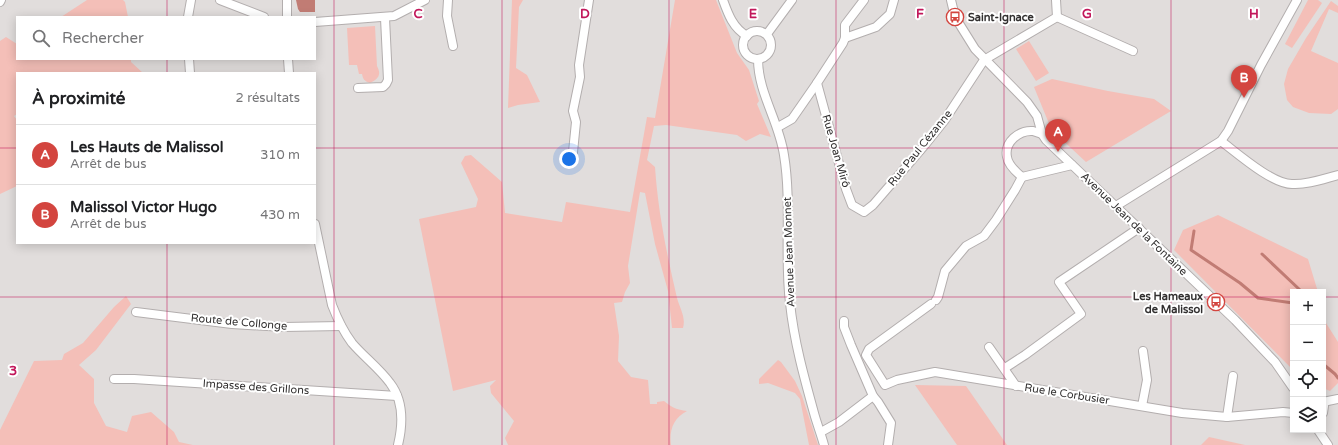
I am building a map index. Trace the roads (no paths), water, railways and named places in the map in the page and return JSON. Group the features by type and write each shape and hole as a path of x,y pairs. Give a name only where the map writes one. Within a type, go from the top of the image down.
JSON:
{"street":[{"path":"188,16 190,0"},
{"path":"220,0 261,16"},
{"path":"287,0 287,16"},
{"path":"316,22 385,18 399,14 425,0"},
{"path":"448,0 447,16 453,46"},
{"path":"572,162 576,122 573,111 580,77 579,65 589,0"},
{"path":"723,0 735,26 746,36"},
{"path":"767,34 792,0"},
{"path":"778,127 795,116 837,53 845,38 845,25 864,0"},
{"path":"845,38 876,28 890,14 894,0"},
{"path":"951,0 955,17 964,33 984,60 1027,102 1037,116 1042,134"},
{"path":"1056,0 1057,17"},
{"path":"1116,206 1221,141 1228,131 1261,65 1297,0"},
{"path":"984,60 1057,17"},
{"path":"1057,17 1134,51"},
{"path":"358,88 383,87 388,80 385,18"},
{"path":"760,31 767,34 771,41 770,50 765,56 758,59 750,57 744,51 743,43 746,36 753,32 760,31"},
{"name":"Avenue Jean Monnet","path":"758,59 762,90 778,127 784,155 788,197 788,289 792,323 808,392 824,445"},
{"path":"189,60 190,72"},
{"path":"288,60 289,72"},
{"name":"Rue Paul Cézanne","path":"864,212 873,205 944,121 984,60"},
{"name":"Rue Joan Mirô","path":"817,83 846,189 852,205 864,212"},
{"path":"1022,177 1013,169 1007,156 1008,147 1017,134 1033,131 1042,134"},
{"name":"Avenue Jean de la Fontaine","path":"1042,134 1046,140 1256,341 1275,362 1290,384"},
{"path":"1221,141 1259,169 1286,184 1305,183 1338,175"},
{"name":"Avenue Jean de la Fontaine","path":"1022,177 1072,165"},
{"name":"Rue le Corbusier","path":"1022,177 996,220 984,236 966,246 945,270 938,297 869,349 866,355 885,385 897,380 935,372 1182,413 1227,417 1290,412"},
{"path":"1005,368 1081,314 1059,282 1139,228"},
{"path":"316,229 332,305 341,326 352,343 391,383 397,396 401,419 401,431 398,445"},
{"name":"Route de Collonge","path":"136,312 232,324 284,327 341,326"},
{"path":"844,321 844,327 873,396 891,424 888,445"},
{"path":"989,347 1005,368 1016,386"},
{"path":"1142,406 1147,380 1143,351"},
{"path":"1227,417 1233,376"},
{"name":"Impasse des Grillons","path":"114,380 134,379 397,396"},
{"path":"821,432 839,422 873,396"},
{"path":"1326,401 1338,398"},
{"path":"1320,433 1328,445"}],"waterway":[{"path":"1194,231 1191,250 1240,283 1258,298 1290,303"},
{"path":"1262,254 1299,289"},
{"path":"1326,366 1338,378"}],"place":[{"name":"Saint-Ignace","path":"955,17"},
{"name":"Malissol Victor Hugo","path":"1244,98"},
{"name":"Les Hauts de Malissol","path":"1058,152"},
{"name":"Les Hameaux de Malissol","path":"1216,302"}]}
